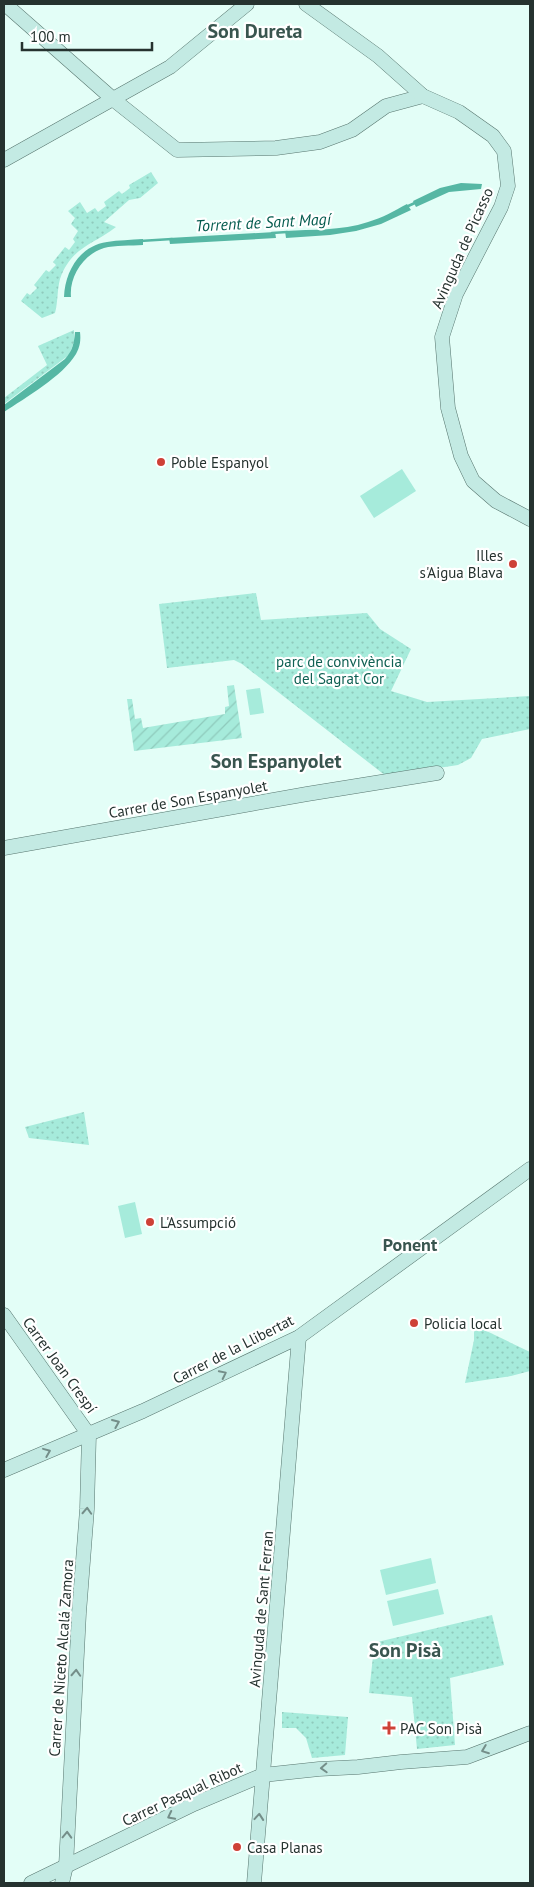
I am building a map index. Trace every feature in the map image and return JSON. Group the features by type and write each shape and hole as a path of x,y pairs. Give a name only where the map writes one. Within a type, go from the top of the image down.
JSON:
{"street":[{"path":"4,4 114,100 177,150 276,148 320,142 352,130 386,106 423,96"},
{"path":"4,160 170,67 247,4"},
{"name":"Avinguda de Picasso","path":"306,4 378,56 423,96 459,112 493,136 504,151 508,186 501,208 456,294 442,337 448,408 461,456 473,481 496,501 530,519"},
{"name":"Carrer de Son Espanyolet","path":"4,848 436,773"},
{"name":"Carrer de la Llibertat","path":"4,1470 90,1435 299,1337 530,1169"},
{"name":"Carrer Joan Crespí","path":"4,1315 90,1435"},
{"name":"Avinguda de Sant Ferran","path":"254,1883 299,1337"},
{"name":"Carrer de Niceto Alcalá Zamora","path":"62,1883 66,1866 90,1435"},
{"name":"Carrer Pasqual Ribot","path":"31,1883 194,1804 263,1776 319,1769 467,1757 530,1733"}],"green space":[{"path":"151,172 158,183 140,198 129,200 104,222 116,227 76,253 70,260 60,279 55,313 42,318 21,301 27,293 30,295 37,288 34,285 46,270 49,272 56,265 53,262 65,247 69,250 75,242 73,239 78,231 71,224 75,218 68,211 80,202 87,213 95,208 98,212 106,206 104,202 119,191 122,194 130,188 129,185"},
{"path":"74,330 74,342 69,355 4,404 4,398 47,365 38,346"},
{"path":"402,469 416,491 374,518 360,496"},
{"name":"parc de convivència del Sagrat Cor","path":"256,593 261,620 367,613 380,629 411,649 391,691 427,702 530,696 530,729 482,739 471,758 458,765 386,776 242,664 234,660 167,668 159,604"},
{"path":"234,685 242,738 134,751 127,699 132,699 135,719 141,718 143,728 225,714 225,707 229,706 227,686"},
{"path":"260,688 264,713 250,715 246,690"},
{"path":"84,1112 89,1145 29,1138 25,1127"},
{"path":"135,1202 142,1234 125,1238 118,1206"},
{"path":"474,1325 530,1352 530,1371 465,1383 474,1340"},
{"path":"431,1558 436,1583 386,1595 380,1570"},
{"path":"438,1589 444,1614 393,1626 387,1601"},
{"name":"Son Pisà","path":"492,1615 504,1665 450,1678 455,1745 417,1749 412,1697 369,1693 373,1643"},
{"path":"282,1712 348,1717 345,1755 312,1758 306,1738 296,1728 282,1728"}],"shaded area":[{"path":"461,183 482,184 481,189 449,192 416,207 413,201 440,188"},
{"path":"407,204 411,210 381,224 356,231 330,235 286,238 285,231 358,225 388,214"},
{"path":"275,232 276,238 170,244 169,238"},
{"path":"143,239 143,245 108,247 90,255 75,274 72,281 71,297 64,297 67,278 75,262 89,249 97,244 107,242"},
{"path":"75,332 80,332 80,343 76,354 70,362 43,386 4,412 4,405 65,359 73,346"}],"waterway":[{"name":"Torrent de Sant Magí","path":"406,207 417,202"},
{"name":"Torrent de Sant Magí","path":"272,233 287,232"},
{"name":"Torrent de Sant Magí","path":"140,241 172,239"}],"place":[{"name":"Poble Espanyol","path":"161,462"},
{"name":"Illes s'Aigua Blava","path":"513,564"},
{"name":"L'Assumpció","path":"150,1222"},
{"name":"Policia local","path":"414,1323"},
{"name":"PAC Son Pisà","path":"389,1728"},
{"name":"Casa Planas","path":"237,1847"}],"district":[{"name":"Son Dureta","path":"255,31"},
{"name":"Son Espanyolet","path":"276,761"},
{"name":"Ponent","path":"410,1244"},
{"name":"Son Pisà","path":"405,1650"}]}
